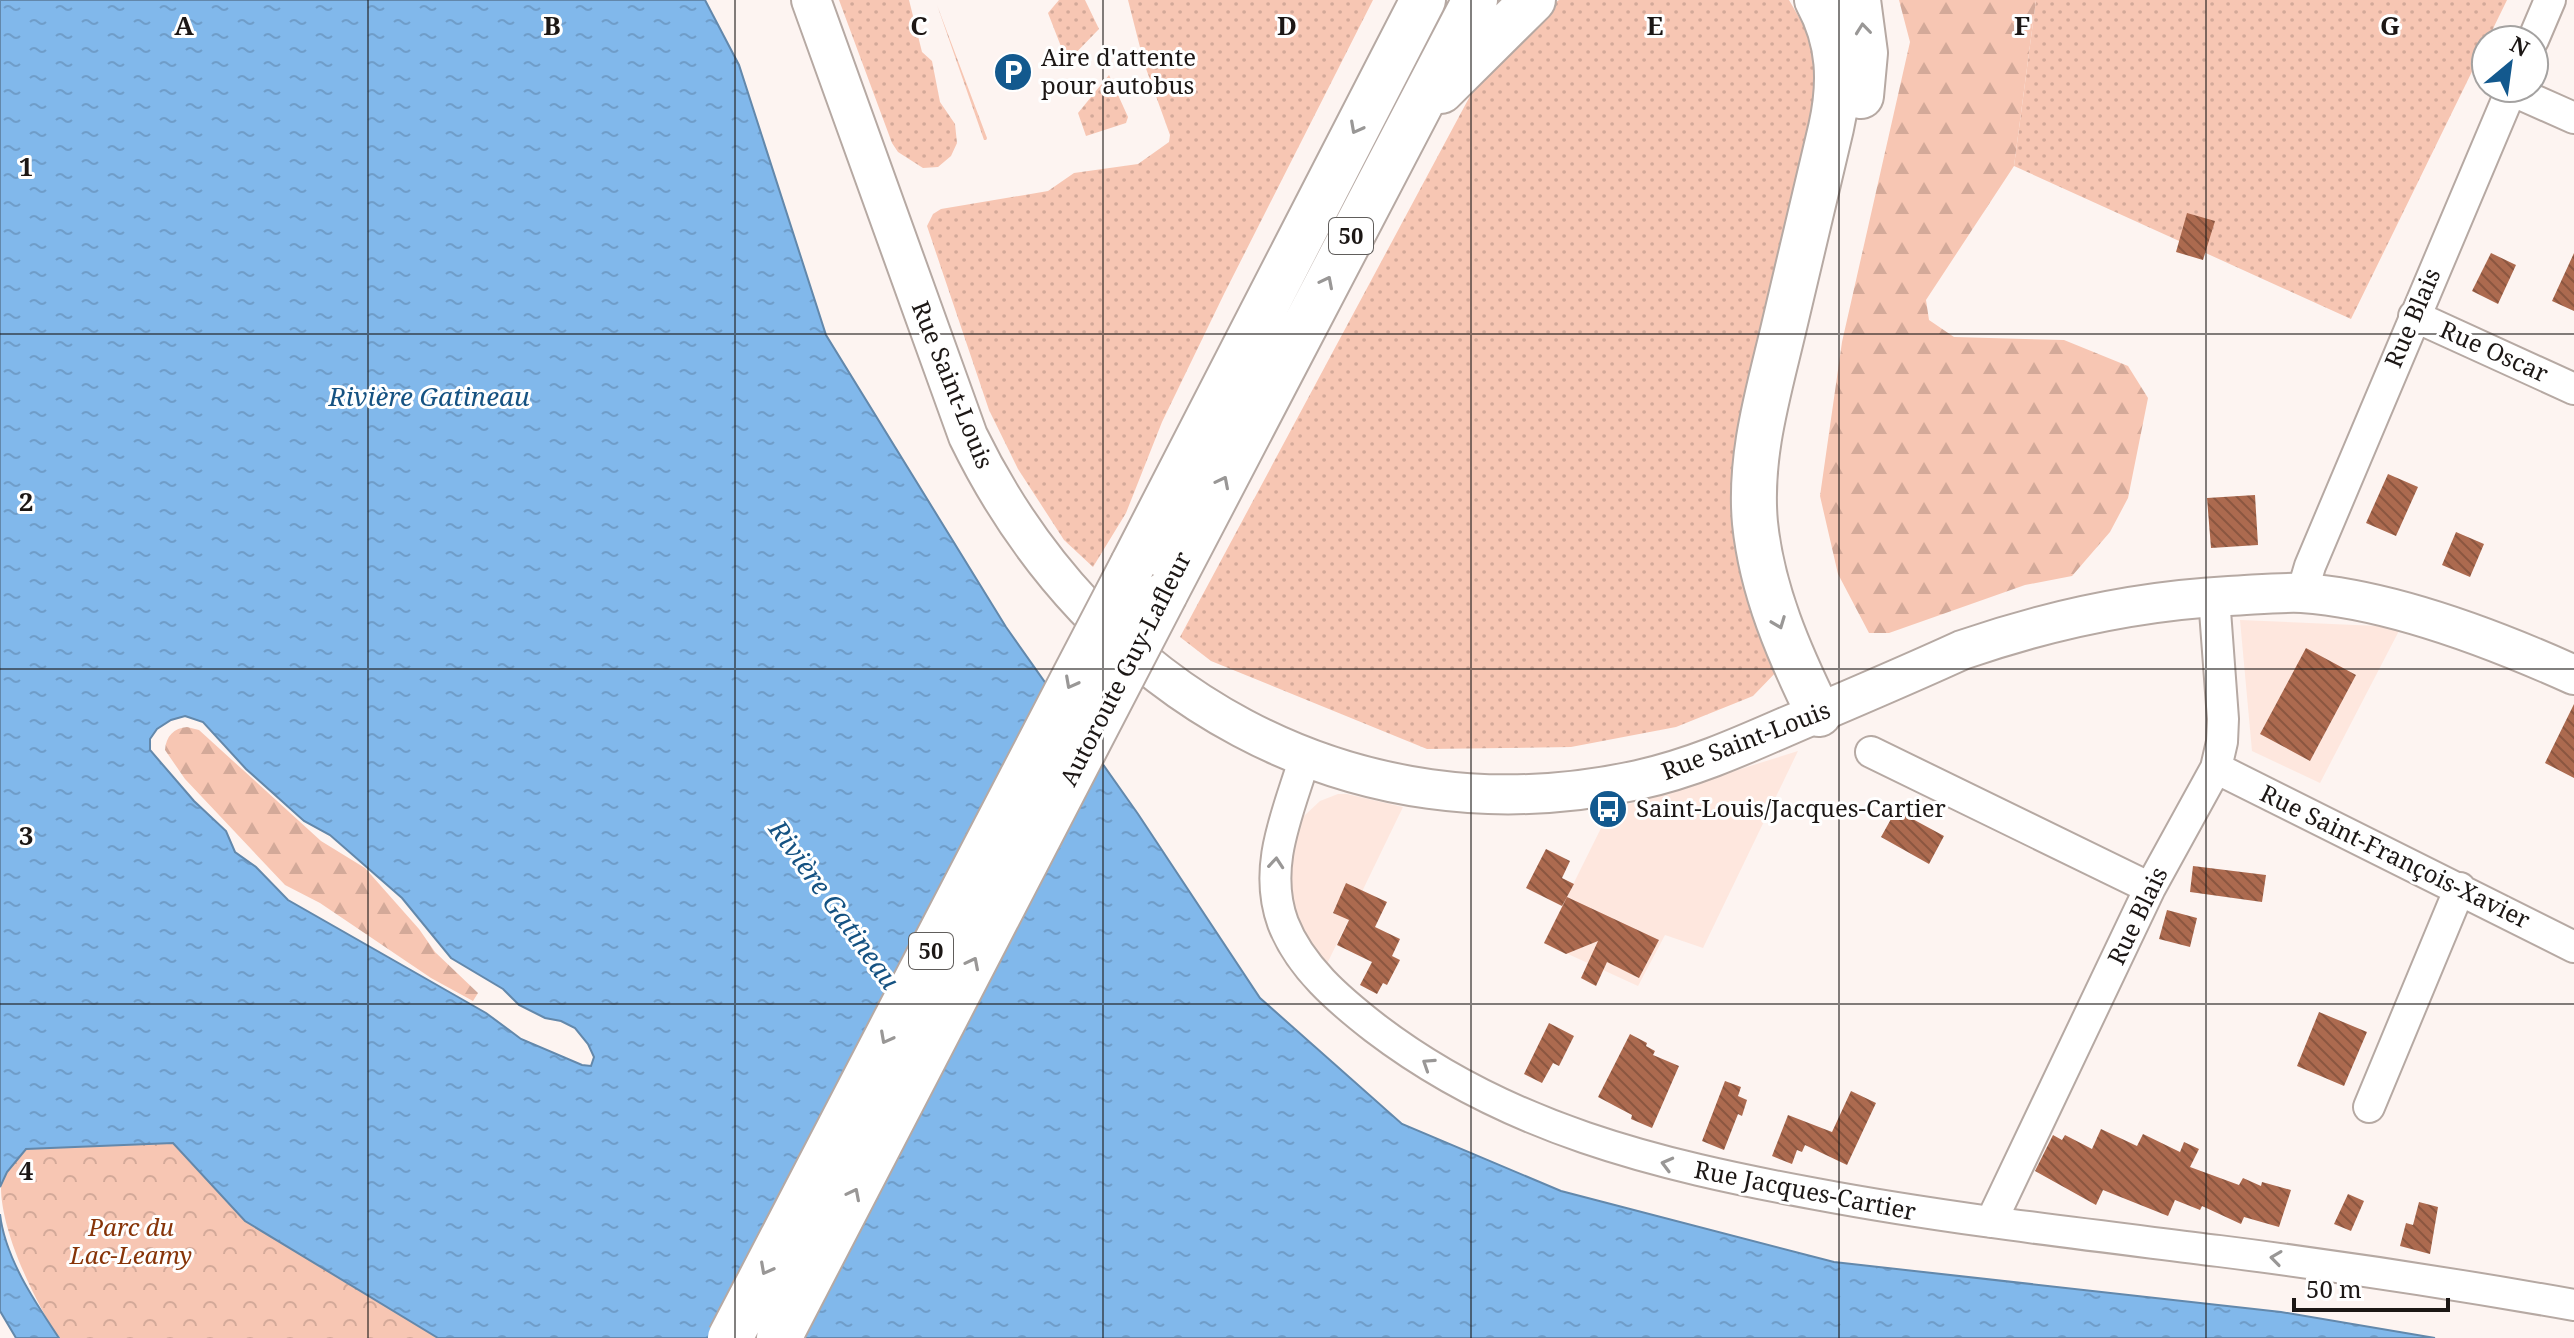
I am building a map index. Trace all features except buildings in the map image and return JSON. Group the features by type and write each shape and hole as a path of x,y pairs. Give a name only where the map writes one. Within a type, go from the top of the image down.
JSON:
{"highway":[{"path":"1384,75 1400,0"},
{"name":"Autoroute Guy-Lafleur","path":"730,1338 1423,0"},
{"name":"Autoroute Guy-Lafleur","path":"779,1338 1475,0"},
{"path":"1411,120 1533,0"},
{"path":"1817,0 1829,24 1835,47 1839,78 1837,102 1763,414 1754,486 1757,541 1769,593 1789,649 1832,708"},
{"path":"1832,708 1807,616 1791,572 1783,531 1780,487 1784,442 1862,90 1865,53 1858,0"}],"main road":[{"name":"Rue Saint-Louis","path":"811,0 968,436 1011,514 1068,591 1135,657 1203,707 1305,757 1358,774 1425,788 1494,793 1565,791 1622,783 1678,770 1742,747 1962,650 2036,626 2136,604 2214,597 2302,593 2339,599 2432,621 2502,644 2574,675"}],"street":[{"path":"2540,24 2550,0"},
{"name":"Rue Blais","path":"2302,593 2310,566 2414,316 2506,104"},
{"path":"2544,104 2574,118"},
{"name":"Rue Oscar","path":"2414,316 2574,389"},
{"name":"Rue Blais","path":"1991,1222 2150,888 2216,768 2223,719 2214,597"},
{"path":"1871,752 2150,888"},
{"name":"Rue Jacques-Cartier","path":"1305,757 1276,851 1275,876 1280,913 1290,938 1314,974 1343,1003 1393,1041 1459,1084 1534,1120 1620,1151 1741,1181 1886,1207 2360,1270 2574,1305"},
{"name":"Rue Saint-François-Xavier","path":"2216,768 2574,947"},
{"path":"2369,1107 2460,888"}],"shaded area":[{"path":"2240,620 2401,627 2320,783 2252,751"},
{"path":"1798,751 1703,948 1665,935 1638,986 1544,943 1610,810"},
{"path":"1338,794 1403,807 1324,970 1288,904 1287,865 1304,816 1320,801"}],"green space":[{"path":"839,0 909,0 922,52 932,61 940,102 955,124 957,143 951,156 938,167 923,168 898,152 892,143"},
{"path":"1059,0 1085,0 1099,29 1067,62 1048,13"},
{"path":"1128,0 1373,0 1162,422 1126,513 1093,567 1064,540 1018,469 989,410 927,226 933,214 941,209 1048,191 1074,173 1138,164 1169,142 1170,135 1144,63"},
{"path":"1559,0 1789,0 1818,50 1802,197 1746,395 1780,668 1753,696 1676,727 1571,747 1427,749 1211,661 1180,637 1477,83 1543,11"},
{"path":"1899,0 2036,0 2014,166 1926,300 1929,320 1954,337 2064,340 2128,366 2148,398 2128,498 2110,532 2072,576 2025,585 1889,633 1869,633 1838,574 1820,496 1842,342 1910,42"},
{"path":"2036,0 2507,0 2495,24 2470,24 2470,76 2351,319 2014,166"},
{"path":"937,5 987,138 986,140 984,140"},
{"path":"1109,75 1128,117 1126,123 1086,136 1078,113"},
{"path":"187,727 199,730 321,841 365,868 419,929 435,952 478,993 473,1001 431,978 320,903 285,885 185,779 165,750 172,734"},
{"name":"Parc du Lac-Leamy","path":"173,1143 245,1221 438,1338 59,1338 30,1286 6,1223 1,1185 6,1175 26,1149"}],"water":[{"name":"Rivière Gatineau","path":"0,0 705,0 739,65 826,335 1006,627 1138,814 1260,998 1402,1124 1561,1191 1834,1262 2281,1312 2435,1338 438,1338 245,1221 173,1143 26,1149 7,1172 0,1187","holes":["185,716 203,722 246,769 304,821 330,835 402,898 451,958 503,989 519,1005 575,1028 594,1057 591,1066 521,1039 486,1013 288,900 256,867 235,852 226,831 194,801 150,750 150,739 157,729 171,720"]},
{"path":"0,1214 15,1263 59,1338 16,1338 0,1311"}],"place":[{"name":"Aire d'attente pour autobus","path":"1013,72"},
{"name":"Saint-Louis/Jacques-Cartier","path":"1608,809"}]}
